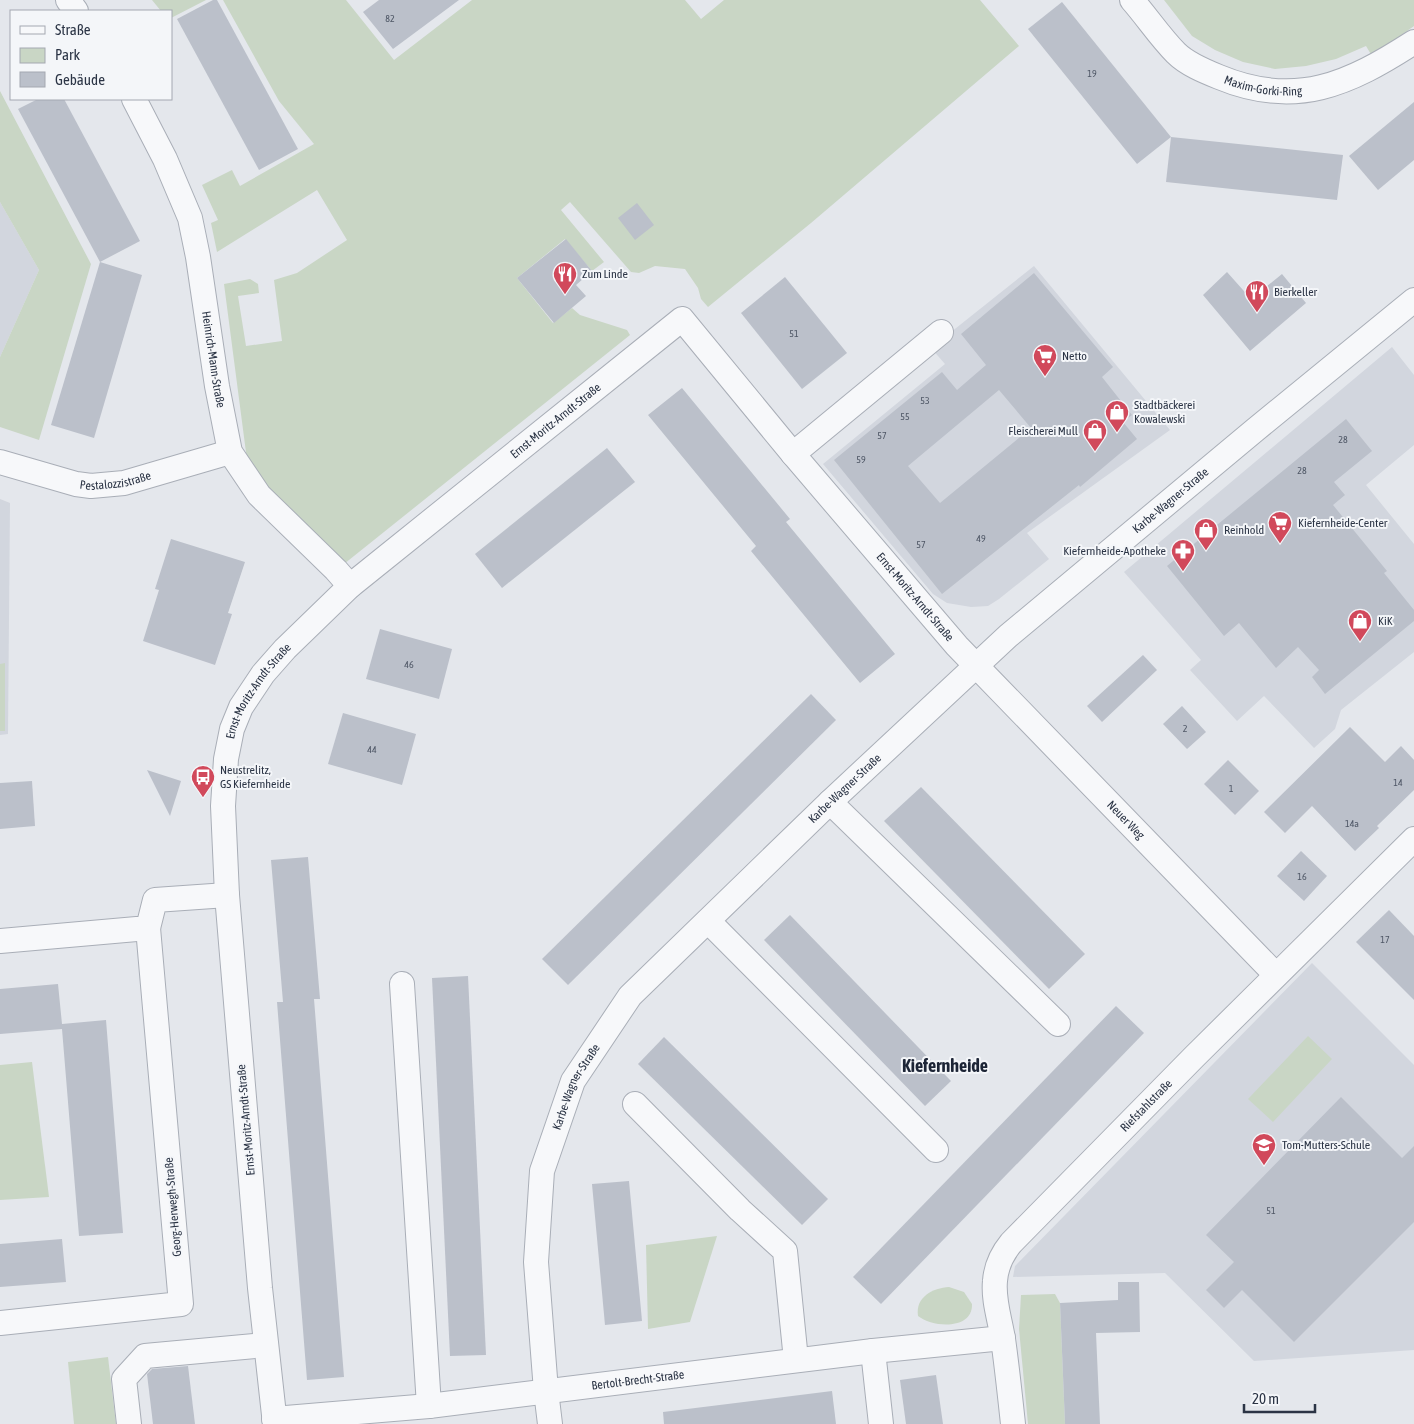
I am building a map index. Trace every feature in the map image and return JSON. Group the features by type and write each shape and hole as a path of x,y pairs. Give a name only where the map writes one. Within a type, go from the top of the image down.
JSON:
{"street":[{"name":"Maxim-Gorki-Ring","path":"1132,0 1177,54 1203,71 1241,86 1276,92 1307,91 1348,80 1414,42"},
{"name":"Heinrich-Mann-Straße","path":"135,100 165,159 192,225 201,271 217,386 230,452 259,496 350,586"},
{"name":"Karbe-Wagner-Straße","path":"550,1424 536,1262 542,1170 574,1081 630,996 830,802 1008,636 1414,300"},
{"name":"Ernst-Moritz-Arndt-Straße","path":"275,1421 265,1345 227,895 223,806 226,758 232,729 241,706 263,674 284,649 350,586 682,319 793,454 957,646 977,666"},
{"path":"793,454 941,332"},
{"name":"Pestalozzistraße","path":"0,462 76,484 91,486 124,484 230,452"},
{"name":"Neuer Weg","path":"977,666 1276,976"},
{"path":"830,802 1058,1024"},
{"name":"Riefstahlstraße","path":"1014,1424 995,1295 998,1266 1004,1253 1011,1243 1276,976 1414,840"},
{"path":"0,941 148,928 155,900 227,895"},
{"path":"708,921 936,1150"},
{"name":"Georg-Herwegh-Straße","path":"0,1323 181,1304 148,928"},
{"path":"402,984 429,1406"},
{"path":"635,1104 740,1210 785,1251 796,1360"},
{"name":"Bertolt-Brecht-Straße","path":"275,1421 429,1406 873,1350 1002,1338"},
{"path":"129,1424 124,1379 145,1356 265,1345"},
{"path":"873,1350 881,1424"}],"shaded area":[{"path":"0,202 39,270 0,357"},
{"path":"1034,266 1170,430 1027,533 1049,559 999,599 988,606 971,607 947,603 933,594 823,464 945,364 931,348"},
{"path":"1392,347 1414,375 1414,445 1366,485 1414,544 1414,652 1341,710 1335,729 1314,748 1264,696 1237,721 1190,670 1201,660 1124,572"},
{"path":"0,499 10,503 8,734 0,735"},
{"name":"Tom-Mutters-Schule","path":"1312,963 1414,1065 1414,1350 1254,1361 1165,1273 1013,1277 1015,1266"}],"green space":[{"path":"152,0 206,0 172,17 172,10 160,10"},
{"path":"223,0 346,0 394,60 472,0 685,0 701,19 724,0 980,0 1019,46 811,223 708,307 701,299 698,288 685,269 655,266 639,273 631,272 570,202 561,210 604,262 592,271 565,239 517,278 553,323 572,308 580,315 627,330 630,335 344,564 264,490 247,460 224,284 250,279 258,284 259,293 238,296 246,346 282,341 274,280 297,273 347,240 317,190 217,252 211,223 218,220 202,185 232,170 240,186 314,144 279,101"},
{"path":"1164,0 1414,0 1414,26 1372,56 1366,46 1336,59 1306,66 1275,69 1243,62 1215,50 1192,36"},
{"path":"0,91 91,264 39,440 0,427 0,357 39,270 0,202"},
{"path":"5,663 5,731 0,731 0,664"},
{"path":"1308,1036 1332,1059 1273,1122 1248,1099"},
{"path":"32,1062 49,1197 0,1200 0,1065"},
{"path":"717,1236 690,1322 648,1329 646,1245"},
{"path":"949,1287 964,1292 972,1304 971,1312 966,1319 951,1324 942,1324 933,1323 918,1316 919,1304 926,1295 937,1289"},
{"path":"1055,1294 1060,1303 1065,1424 1028,1424 1019,1329 1021,1295"},
{"path":"108,1357 116,1424 74,1424 68,1362"}],"building":[{"path":"213,0 217,0 298,149 259,170 177,19"},
{"path":"379,0 459,0 393,49 363,12"},
{"path":"1062,2 1171,137 1137,164 1028,29"},
{"path":"36,100 65,100 140,241 100,262 18,109"},
{"path":"1414,102 1414,160 1378,190 1349,156"},
{"path":"1171,137 1343,155 1337,200 1166,182"},
{"path":"637,203 654,225 635,240 618,218"},
{"path":"566,239 592,271 576,285 586,296 554,323 517,278"},
{"path":"100,262 142,275 94,438 51,425"},
{"name":"Bierkeller","path":"1227,272 1251,299 1282,274 1306,303 1250,351 1203,295"},
{"path":"1034,273 1113,367 1102,377 1132,415 1123,422 1137,439 1080,487 1079,485 942,594 834,460 942,372 957,390 986,365 961,334","holes":["999,390 1031,428 940,503 908,466"]},
{"path":"785,277 847,353 802,389 741,313"},
{"path":"682,388 790,519 786,522 895,654 860,683 751,551 756,546 648,415"},
{"name":"Kiefernheide-Center","path":"1346,419 1372,451 1334,482 1345,495 1333,505 1387,571 1384,573 1414,610 1414,621 1325,694 1312,677 1319,670 1298,647 1276,668 1239,623 1224,636 1167,566"},
{"path":"607,448 635,482 502,588 475,554"},
{"path":"171,539 245,562 228,613 232,614 215,665 143,641 159,590 155,589"},
{"path":"380,629 452,649 439,699 366,679"},
{"path":"1143,655 1157,670 1102,722 1087,706"},
{"path":"811,694 836,720 568,985 542,959"},
{"path":"1182,706 1206,732 1187,749 1163,724"},
{"path":"343,713 416,734 402,785 328,764"},
{"path":"1350,727 1385,762 1401,746 1414,760 1414,790 1377,826 1379,828 1355,851 1312,806 1285,833 1264,812"},
{"path":"1228,760 1259,791 1235,815 1204,784"},
{"path":"147,770 181,781 170,816"},
{"path":"32,781 35,826 0,829 0,783"},
{"path":"921,787 1085,954 1049,989 884,821"},
{"path":"1301,851 1327,876 1304,901 1277,876"},
{"path":"308,857 320,999 314,999 344,1377 307,1380 277,1002 283,1002 271,860"},
{"path":"1389,910 1414,936 1414,1000 1356,942"},
{"path":"790,915 951,1081 925,1106 764,940"},
{"path":"468,976 486,1355 450,1356 432,978"},
{"path":"58,984 62,1024 106,1020 123,1233 79,1236 62,1029 0,1034 0,989"},
{"path":"1116,1006 1144,1033 881,1304 853,1277"},
{"path":"664,1037 828,1199 802,1225 638,1064"},
{"path":"1341,1097 1402,1158 1414,1146 1414,1222 1294,1342 1242,1290 1224,1308 1206,1290 1234,1262 1206,1235"},
{"path":"629,1181 642,1321 605,1325 592,1184"},
{"path":"62,1239 66,1282 0,1287 0,1244"},
{"path":"1118,1282 1139,1282 1140,1332 1096,1333 1100,1424 1065,1424 1060,1303 1118,1300"},
{"path":"188,1366 195,1424 153,1424 147,1374 152,1369"},
{"path":"936,1375 943,1424 906,1424 900,1380"},
{"path":"832,1391 836,1424 664,1424 663,1412"}],"place":[{"name":"Zum Linde","path":"565,295"},
{"name":"Bierkeller","path":"1257,313"},
{"name":"Netto","path":"1045,377"},
{"name":"Stadtbäckerei Kowalewski","path":"1117,433"},
{"name":"Fleischerei Mull","path":"1095,452"},
{"name":"Kiefernheide-Center","path":"1280,544"},
{"name":"Reinhold","path":"1206,551"},
{"name":"Kiefernheide-Apotheke","path":"1183,572"},
{"name":"KiK","path":"1360,642"},
{"name":"Neustrelitz, GS Kiefernheide","path":"203,798"},
{"name":"Tom-Mutters-Schule","path":"1264,1166"}],"district":[{"name":"Kiefernheide","path":"945,1066"}]}
